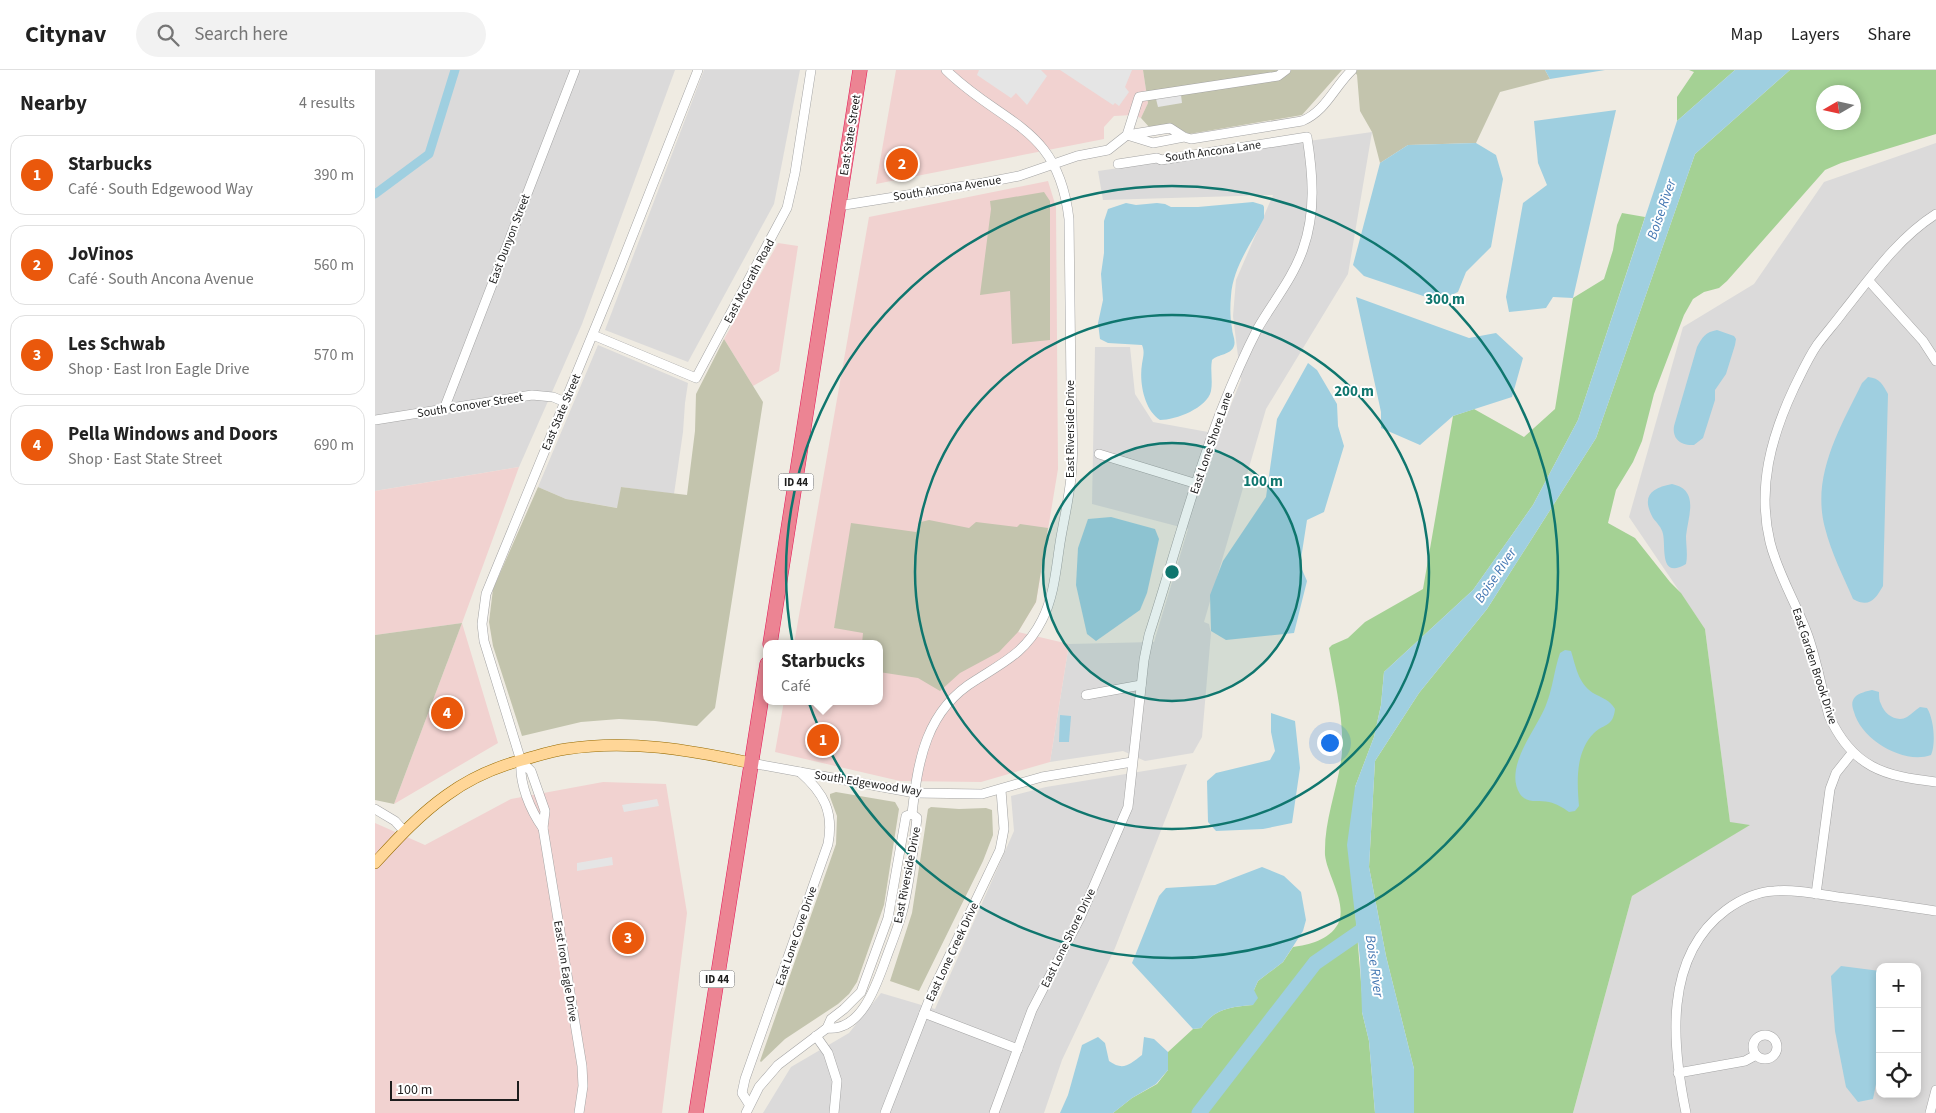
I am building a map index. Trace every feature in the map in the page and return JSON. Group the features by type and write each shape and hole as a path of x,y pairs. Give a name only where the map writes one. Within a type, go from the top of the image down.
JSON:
{"highway":[{"name":"East State Street","path":"771,640 860,70"},
{"name":"ID 44","path":"696,1113 763,689"}],"main road":[{"path":"375,863 404,832 446,795 478,778 521,761 566,749 617,744 667,748 751,763"}],"street":[{"name":"East Dunyon Street","path":"444,409 575,70"},
{"name":"East State Street","path":"521,761 484,641 483,610 486,594 498,560 593,335 698,70"},
{"name":"East McGrath Road","path":"593,335 696,378 787,208 795,173 811,70"},
{"name":"East Riverside Drive","path":"912,814 921,759 930,730 938,716 952,698 963,689 1007,662 1019,652 1033,636 1043,620 1053,588 1072,465 1069,219 1063,187 1054,163 1041,145 1025,129 962,85 946,70"},
{"path":"1286,70 1278,76 1139,97 1127,136 1170,128 1191,140 1302,121 1323,107 1346,72"},
{"name":"South Ancona Avenue","path":"838,206 983,184 1019,176 1077,156 1108,150 1127,136"},
{"name":"South Ancona Lane","path":"1118,164 1157,158 1161,160 1307,137"},
{"name":"East Lone Shore Lane","path":"1132,762 1144,660 1149,635 1217,422 1237,369 1259,327 1291,276 1303,250 1313,198 1312,170 1307,137"},
{"name":"East Garden Brook Drive","path":"1936,214 1904,239 1817,346 1784,410 1773,439 1767,462 1765,487 1765,513 1769,541 1777,566 1808,635 1829,716 1835,729 1852,752 1876,770 1900,778 1936,782"},
{"path":"1869,281 1923,341 1936,361"},
{"name":"South Conover Street","path":"375,420 532,395 553,397 565,402"},
{"path":"1099,454 1197,484"},
{"path":"1086,695 1141,685"},
{"path":"1816,894 1830,789 1836,773 1852,752"},
{"name":"East Iron Eagle Drive","path":"521,761 520,773 534,815 543,828 582,1066 583,1086 579,1113"},
{"name":"South Edgewood Way","path":"751,763 915,793 982,794 1042,777 1132,762"},
{"name":"East Lone Shore Drive","path":"994,1113 1032,1010 1080,918 1128,807 1132,762"},
{"name":"East Lone Cove Drive","path":"749,1104 742,1093 745,1079 820,867 830,831 829,812 821,795 800,772"},
{"name":"East Lone Creek Drive","path":"885,1113 933,990 1000,850 1004,829 1001,790"},
{"path":"375,809 395,821 404,832"},
{"name":"East Riverside Drive","path":"827,1028 837,1029 850,1022 862,1011 875,989 904,904 917,818 912,814"},
{"name":"East Riverside Drive","path":"745,1113 759,1087 778,1065 827,1028 831,1019 861,992 888,918 906,816 912,814"},
{"path":"1686,1113 1678,1073 1677,1013 1679,988 1683,967 1691,949 1702,932 1716,918 1746,897 1775,891 1816,894 1936,910"},
{"path":"924,1013 1018,1048"},
{"path":"816,1036 828,1053 837,1081 833,1113"},
{"path":"1678,1073 1745,1061 1756,1055"},
{"path":"1931,1113 1936,1090"}],"shaded area":[{"path":"375,70 675,70 582,324 519,467 375,491"},
{"path":"704,70 800,70 774,204 688,362 605,330"},
{"path":"896,70 1143,70 1148,103 1141,118 1133,115 1114,116 1104,127 1104,139 876,184"},
{"path":"979,70 1041,70 1047,76 1027,105 1016,93 1011,98 977,75"},
{"path":"1060,70 1132,70 1125,87 1129,92 1119,106 1115,103 1113,105"},
{"path":"1143,70 1342,70 1302,115 1189,134 1170,124 1150,128 1141,118 1148,103"},
{"path":"1353,70 1545,70 1550,79 1500,92 1476,143 1408,145 1380,163 1372,132 1360,111 1357,75"},
{"path":"1181,95 1182,103 1158,107 1156,99"},
{"path":"1372,132 1348,274 1266,409 1204,622 1209,624 1211,633 1202,737 1193,753 1145,761 1123,751 1050,762 1069,644 1154,642 1188,529 1092,504 1095,347 1130,347 1135,394 1153,422 1219,434 1241,380 1233,316 1236,280 1273,195 1103,200 1098,171"},
{"path":"1936,143 1936,1113 1573,1113 1632,896 1749,825 1730,823 1705,629 1629,517 1683,327 1754,284 1824,182"},
{"path":"1048,181 1056,207 1058,469 1036,602 1018,632 1069,644 1050,762 981,782 900,781 775,752 783,705 883,705 883,640 795,640 869,217"},
{"path":"1044,192 1050,201 1050,340 1012,344 1010,291 980,295 991,209 990,201"},
{"path":"778,243 798,246 779,371 753,386 724,339"},
{"path":"724,339 763,402 715,708 697,726 619,719 581,722 522,736 493,646 489,622 493,589 538,487 566,499 617,508 621,487 687,495 695,431 696,394"},
{"path":"598,345 688,383 674,494 621,487 618,508 566,499 538,487"},
{"path":"519,467 462,623 375,635 375,491"},
{"path":"929,520 969,528 976,522 1017,527 1020,524 1048,528 1036,602 1018,632 999,652 960,673 940,691 918,678 883,673 883,640 862,640 863,633 834,628 851,523 916,532 921,522"},
{"path":"462,623 498,743 394,804"},
{"path":"462,623 394,804 375,800 375,635"},
{"path":"1187,764 1115,948 1062,1060 1044,1113 763,1113 791,1067 849,1033 881,993 935,1009 1014,831 1011,796 1046,787"},
{"path":"603,782 666,784 687,913 662,1113 375,1113 375,823 425,845 511,799"},
{"path":"836,792 895,802 899,809 884,905 857,982 849,994 838,1004 785,1039 761,1062 836,844 837,816 830,794"},
{"path":"657,799 659,806 624,812 622,805"},
{"path":"931,807 986,808 992,810 993,835 983,861 919,991 890,981 912,913 928,809"},
{"path":"612,857 613,865 577,871 577,863"}],"green space":[{"path":"1689,70 1735,70 1677,121 1677,97 1694,72"},
{"path":"1790,70 1936,70 1936,134 1841,163 1825,170 1727,281 1719,288 1704,292 1693,299 1684,315 1654,394 1642,441 1633,462 1616,490 1608,523 1635,538 1681,593 1705,629 1730,822 1750,825 1632,896 1573,1113 1414,1113 1414,1069 1386,956 1369,867 1375,761 1419,693 1487,609 1596,438 1695,154"},
{"path":"1622,213 1645,217 1578,420 1533,505 1473,590 1384,672 1381,705 1374,737 1355,787 1355,909 1362,1012 1369,1041 1375,1113 1113,1113 1132,1098 1157,1084 1168,1070 1168,1052 1193,1029 1201,1028 1206,1021 1218,1012 1253,1005 1254,990 1258,981 1283,962 1293,947 1306,945 1324,938 1338,924 1340,916 1339,899 1325,855 1326,831 1339,773 1342,748 1339,705 1329,648 1348,638 1365,622 1423,589 1453,416 1474,409 1524,437 1555,409 1573,298 1604,279 1613,250 1617,225"}],"water":[{"path":"1545,70 1605,70 1550,79"},
{"name":"Boise River","path":"1735,70 1790,70 1695,154 1596,438 1487,609 1419,693 1375,761 1369,867 1386,956 1414,1069 1414,1113 1375,1113 1369,1041 1362,1012 1360,959 1347,845 1355,787 1374,737 1381,705 1384,672 1473,590 1533,505 1578,420 1677,121"},
{"path":"1616,110 1573,298 1553,297 1546,308 1509,312 1506,297 1523,203 1547,185 1538,163 1534,121"},
{"path":"1476,143 1496,155 1503,179 1491,247 1466,272 1458,292 1438,301 1364,276 1353,265 1380,163 1408,145"},
{"path":"1253,202 1263,205 1264,218 1243,256 1232,285 1230,312 1234,346 1227,353 1212,360 1211,391 1204,403 1190,412 1174,418 1160,420 1146,403 1142,387 1141,371 1144,352 1142,345 1108,343 1100,339 1098,323 1103,300 1101,274 1104,253 1104,221 1108,209 1126,203 1136,205 1157,203 1171,207 1198,207"},
{"path":"1356,297 1469,338 1496,333 1523,358 1512,397 1453,416 1420,445 1381,428 1381,412"},
{"path":"1717,330 1734,336 1736,339 1726,374 1715,390 1715,400 1703,438 1694,445 1681,443 1674,435 1674,426 1697,347 1705,336"},
{"path":"1308,363 1317,370 1337,404 1338,426 1344,446 1324,512 1307,520 1300,565 1307,581 1294,633 1226,640 1211,631 1210,595 1223,561 1266,497 1277,419"},
{"path":"1868,377 1878,380 1888,394 1883,586 1874,599 1863,603 1853,599 1837,564 1825,528 1822,490 1825,471 1837,435 1862,383"},
{"path":"1672,484 1681,487 1686,492 1690,505 1686,536 1686,564 1677,568 1671,568 1665,560 1662,532 1653,518 1648,504 1650,494 1658,488"},
{"path":"1111,517 1155,529 1159,539 1147,593 1140,610 1096,641 1087,634 1076,585 1078,548 1088,519"},
{"path":"1565,650 1571,651 1578,674 1588,689 1608,701 1615,709 1610,722 1594,733 1583,749 1578,777 1579,806 1575,811 1569,812 1552,803 1526,799 1520,794 1516,783 1518,760 1542,715 1560,653"},
{"path":"1872,690 1879,692 1879,700 1883,708 1895,718 1903,719 1920,707 1927,708 1933,732 1933,750 1931,755 1920,757 1896,753 1874,740 1865,732 1858,722 1852,702 1863,692"},
{"path":"1271,713 1295,721 1300,768 1292,823 1263,829 1216,831 1208,822 1207,781 1216,773 1270,760 1275,751 1271,732"},
{"path":"1060,715 1071,716 1069,742 1059,742"},
{"path":"1262,867 1284,876 1301,892 1306,920 1303,931 1283,962 1258,981 1254,990 1258,998 1253,1005 1218,1012 1206,1021 1201,1028 1193,1029 1132,963 1159,896 1166,888 1215,885"},
{"path":"1841,966 1876,970 1876,1084 1873,1099 1858,1102 1846,1087 1835,1031 1831,976"},
{"path":"1098,1037 1105,1043 1109,1061 1118,1066 1126,1066 1142,1055 1144,1037 1154,1039 1168,1052 1168,1070 1156,1084 1132,1098 1113,1113 1060,1113 1068,1095 1082,1045"}],"waterway":[{"path":"375,194 429,154 455,70"},
{"name":"Boise River","path":"1199,1113 1315,963 1370,925"}],"place":[{"name":"JoVinos","path":"902,164"},
{"name":"Pella Windows and Doors","path":"447,713"},
{"name":"Starbucks","path":"823,740"},
{"name":"Les Schwab","path":"628,938"}]}
